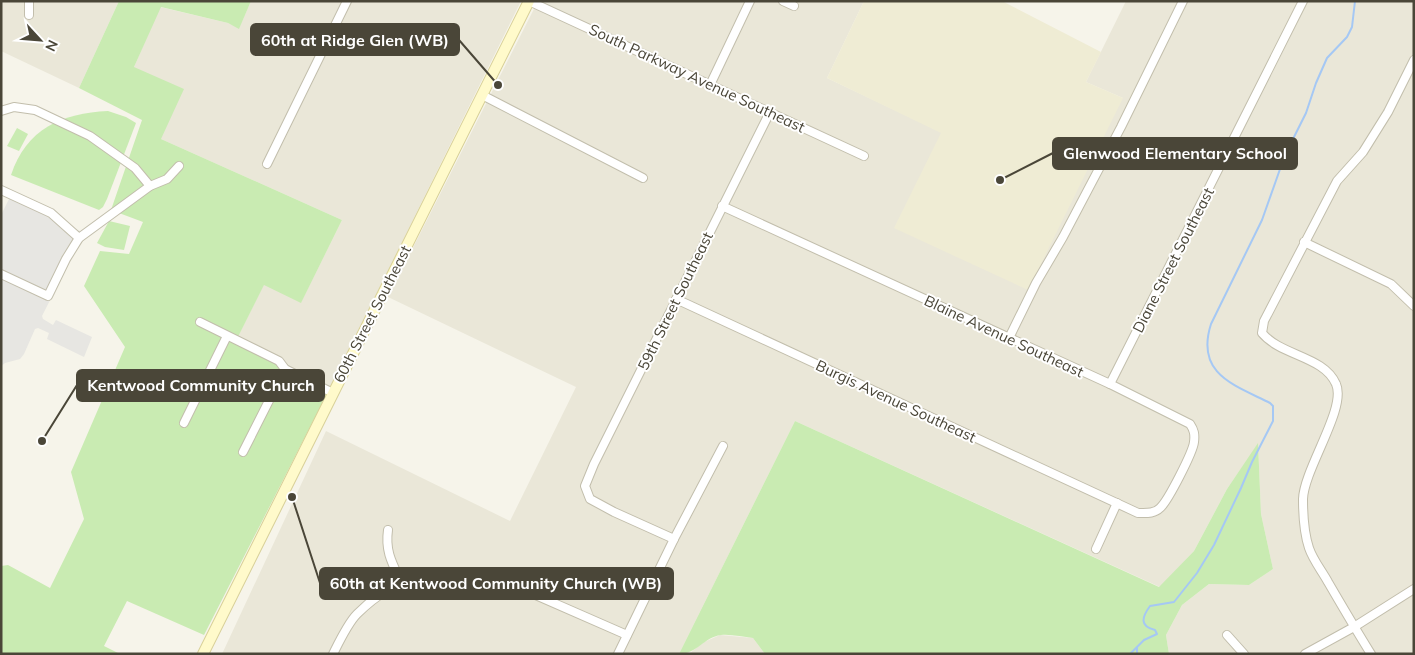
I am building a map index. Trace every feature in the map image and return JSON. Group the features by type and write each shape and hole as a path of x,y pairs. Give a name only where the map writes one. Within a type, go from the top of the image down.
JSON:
{"main road":[{"name":"60th Street Southeast","path":"203,654 529,1"}],"street":[{"path":"29,1 29,15"},
{"path":"268,164 347,1"},
{"name":"South Parkway Avenue Southeast","path":"529,1 864,156"},
{"path":"710,84 750,1"},
{"path":"782,1 794,6"},
{"path":"1009,338 1036,283 1063,237 1121,127 1182,1"},
{"name":"Diane Street Southeast","path":"1110,384 1303,1"},
{"path":"1371,654 1309,550 1304,525 1303,497 1312,466 1335,411 1339,396 1337,385 1330,373 1268,341 1262,334 1264,321 1337,181 1363,152 1388,112 1414,60"},
{"path":"482,95 643,178"},
{"path":"1,111 14,108 34,110 90,136 135,168 150,186"},
{"name":"59th Street Southeast","path":"674,538 590,499 585,486 770,112"},
{"path":"1,274 48,296 66,259 79,238 150,186 167,179 179,166"},
{"path":"1,190 51,212 79,238"},
{"name":"Blaine Avenue Southeast","path":"722,206 1110,384 1190,424 1194,431 1194,444 1167,498 1160,508 1150,514"},
{"path":"1304,242 1391,284 1414,306"},
{"name":"Burgis Avenue Southeast","path":"676,299 1138,513 1150,514"},
{"path":"200,322 279,361 285,369 333,393"},
{"path":"184,423 227,336"},
{"path":"243,452 285,369"},
{"path":"618,654 674,538 723,446"},
{"path":"1096,549 1117,503"},
{"path":"388,530 387,549 401,582"},
{"path":"333,654 355,615 385,591 401,582 432,572 459,571 478,573 519,586 627,635"},
{"path":"1305,654 1354,627 1414,589"},
{"path":"1226,635 1244,654"}],"shaded area":[{"path":"1,1 119,1 79,88 1,51"},
{"path":"251,1 521,1 330,388 235,343 264,284 301,302 342,220 161,139 134,67 160,7 228,23 239,28"},
{"path":"538,1 864,1 827,78 941,132 1123,98 1086,82 1126,1 1414,2 1414,654 1169,654 1166,635 1182,605 1209,584 1249,585 1273,569 1261,514 1258,444 1227,489 1194,551 1160,587 795,421 679,654 222,654 326,431 510,521 576,387 388,297"},
{"path":"864,1 1002,1 1101,52 1086,82 1123,98 1028,290 894,228 941,133 827,78"},
{"path":"10,197 84,233 42,316 43,319 53,325 56,320 92,337 84,357 47,339 49,333 38,328 35,329 20,359 1,366 1,215"},
{"path":"720,635 753,638 765,654 689,654 702,643"}],"green space":[{"path":"119,1 251,1 239,29 228,23 161,7 134,67 184,89 161,139 342,220 301,303 264,285 235,343 330,388 204,635 127,601 104,646 120,654 1,654 1,566 8,565 50,588 84,519 71,472 125,347 84,286 100,251 129,254 143,222 111,210 142,120 79,88"},
{"path":"108,111 126,117 136,123 107,199 99,210 11,175 26,146 48,126 76,115"},
{"path":"17,128 28,134 19,151 7,146"},
{"path":"109,221 130,226 124,250 105,247 97,243"},
{"path":"795,421 1159,587 1194,551 1227,489 1258,443 1261,514 1273,569 1249,585 1209,584 1182,605 1166,635 1169,654 765,654 753,638 721,635 715,636 696,649 679,654"}],"waterway":[{"path":"1130,654 1144,640 1157,634 1155,630 1144,624 1144,617 1150,606 1174,602 1197,573 1214,545 1273,421 1273,406 1270,403 1243,390 1221,376 1213,366 1208,355 1207,341 1211,324 1262,220 1285,155 1306,113 1327,58 1347,37 1352,27 1355,1"},
{"path":"1137,648 1137,654"}],"place":[{"name":"60th at Ridge Glen (WB)","path":"498,85"},
{"name":"Glenwood Elementary School","path":"1000,180"},
{"name":"Kentwood Community Church","path":"42,441"},
{"name":"60th at Kentwood Community Church (WB)","path":"292,497"}]}
